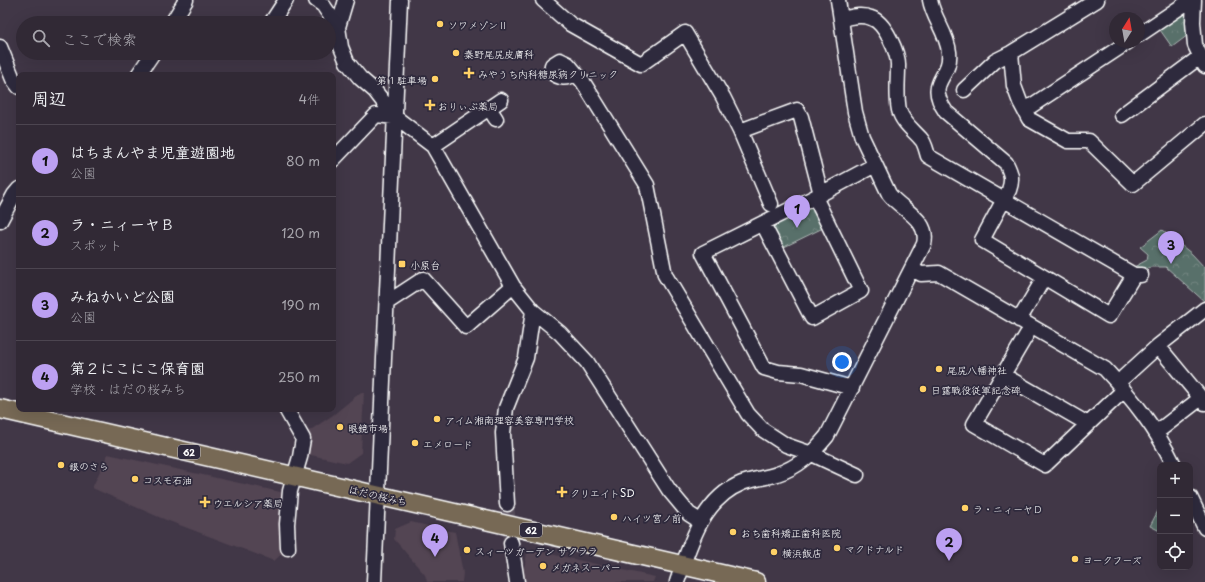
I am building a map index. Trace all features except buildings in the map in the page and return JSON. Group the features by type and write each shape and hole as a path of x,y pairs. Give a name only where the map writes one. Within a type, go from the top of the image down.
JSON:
{"main road":[{"name":"はだの桜みち","path":"0,409 379,495 680,574 756,582"}],"street":[{"path":"176,16 186,0"},
{"path":"276,16 286,0"},
{"path":"316,0 322,5 330,16"},
{"path":"346,0 338,27 341,46 347,62 360,78 375,91 395,117 433,146 513,286 533,311 560,333 587,362 670,490 680,504 700,521"},
{"path":"374,582 388,302 400,0"},
{"path":"543,0 570,24 642,64 684,33 723,97 740,131 771,204"},
{"path":"680,574 700,521 712,506 732,489 742,483 778,474 798,465 812,454 827,436 912,269 925,239 922,225 914,216 895,203 889,194 862,137 855,112 838,0"},
{"path":"841,19 862,16 874,18 886,33 896,50 899,66 897,80 899,111 909,127 922,140 928,156 1004,199 1138,275 1110,316 982,240 1004,199 1012,182 1011,172 1006,163 946,112 940,103 937,83 947,67 949,52 944,33 931,9 930,0"},
{"path":"964,90 995,61 1011,54 1097,0"},
{"path":"1145,31 1192,0"},
{"path":"1122,115 1203,61 1195,45 1192,0"},
{"path":"0,47 13,80 16,84"},
{"path":"1025,110 1119,48"},
{"path":"1011,54 1014,86 1029,119 1068,141 1089,141 1132,184 1205,124"},
{"path":"140,72 148,60"},
{"path":"576,74 594,99 646,185 665,275 748,414 763,430 786,444 812,454 857,475"},
{"path":"433,146 493,114 501,100"},
{"path":"740,131 797,110 801,117 818,195 861,291 812,318 763,224"},
{"path":"336,157 376,115 395,117"},
{"path":"852,388 801,374 778,372 764,368 703,253 763,224 874,165"},
{"path":"0,221 16,193"},
{"path":"912,269 921,274 939,273 1105,369 1124,384 1157,432 1172,462"},
{"path":"1019,320 1044,278"},
{"path":"388,302 423,279 466,327 513,286"},
{"path":"1027,334 974,424 1045,465 1088,424 1158,346 1205,309"},
{"path":"507,504 503,433 506,408 526,358 533,311"},
{"path":"1157,432 1203,401 1158,346"},
{"path":"1003,375 1088,424"},
{"path":"288,412 303,439 290,498 287,524 288,548"},
{"path":"1190,498 1205,528"},
{"path":"510,543 517,582"}],"shaded area":[{"path":"361,392 364,393 361,453 347,463 306,454 306,433 333,415"},
{"path":"108,454 285,493 285,551 274,561 161,518 92,488"},
{"path":"411,522 455,532 463,573 462,582 427,582 425,575 394,539 395,529"},
{"path":"528,549 655,577 653,582 524,582 523,573"}],"green space":[{"path":"1183,10 1190,11 1188,35 1172,47 1158,27"},
{"path":"809,206 815,207 825,227 780,249 771,229 773,224"},
{"path":"1162,230 1192,254 1205,268 1205,302 1166,267 1151,267 1139,272 1132,268 1147,260 1148,254 1140,247"},
{"path":"1157,513 1157,530 1150,526"}],"tunnel":[{"path":"507,504 511,543"}],"place":[{"name":"ソワメゾンⅡ","path":"440,24"},
{"name":"秦野尾尻皮膚科","path":"456,53"},
{"name":"みやうち内科糖尿病クリニック","path":"469,73"},
{"name":"第１駐車場","path":"435,79"},
{"name":"おりぃぶ薬局","path":"430,105"},
{"name":"はちまんやま児童遊園地","path":"797,228"},
{"name":"小原台","path":"402,264"},
{"name":"みねかいど公園","path":"1171,264"},
{"name":"尾尻八幡神社","path":"939,369"},
{"name":"日露戰役従軍記念碑","path":"923,389"},
{"name":"アイム湘南理容美容専門学校","path":"437,419"},
{"name":"眼鏡市場","path":"340,427"},
{"name":"エメロード","path":"415,443"},
{"name":"銀のさら","path":"61,465"},
{"name":"コスモ石油","path":"135,479"},
{"name":"クリエイトSD","path":"562,492"},
{"name":"ウエルシア薬局","path":"205,502"},
{"name":"ラ・ニィーヤＤ","path":"965,508"},
{"name":"ハイツ宮ノ前","path":"614,517"},
{"name":"おち歯科矯正歯科医院","path":"733,532"},
{"name":"マクドナルド","path":"837,548"},
{"name":"スィーツガーデン サクララ","path":"467,550"},
{"name":"横浜飯店","path":"774,552"},
{"name":"第２にこにこ保育園","path":"435,557"},
{"name":"ヨークフーズ","path":"1075,559"},
{"name":"ラ・ニィーヤＢ","path":"949,561"},
{"name":"メガネスーパー","path":"543,566"}]}
